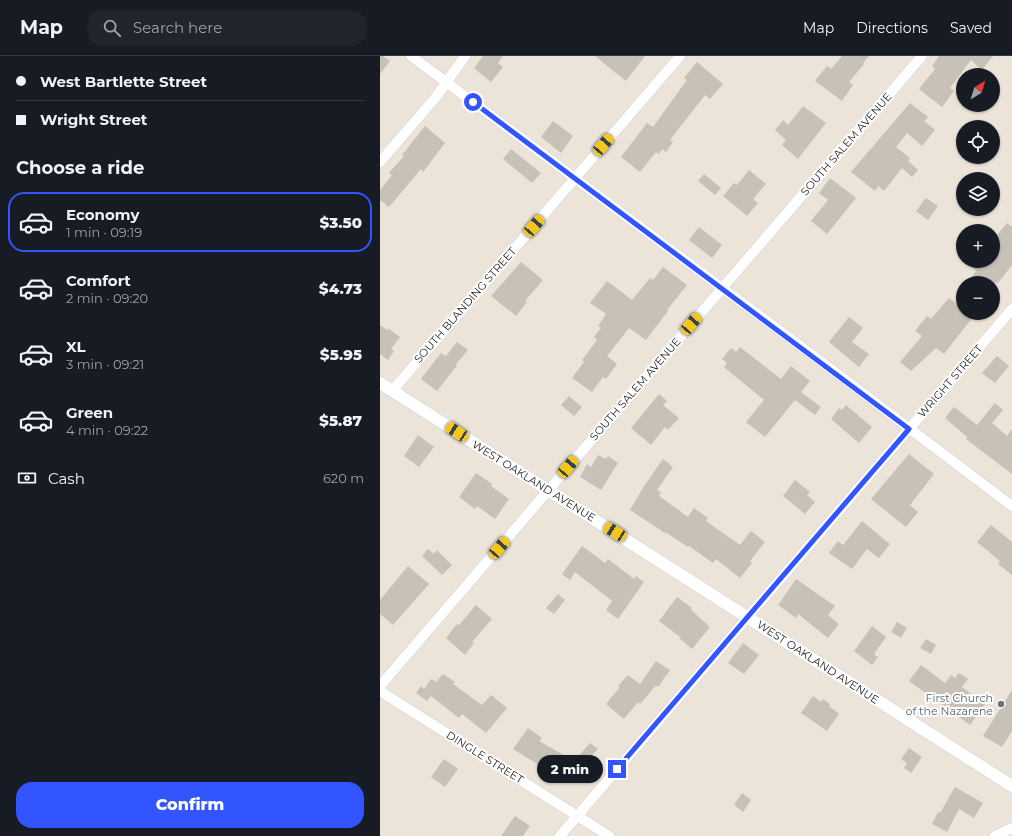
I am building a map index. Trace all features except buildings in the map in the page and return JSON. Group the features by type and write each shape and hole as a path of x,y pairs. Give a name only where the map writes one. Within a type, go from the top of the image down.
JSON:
{"street":[{"path":"411,56 1012,506"},
{"path":"380,162 447,83 465,56"},
{"name":"SOUTH BLANDING STREET","path":"392,391 680,56"},
{"name":"SOUTH SALEM AVENUE","path":"380,686 922,56"},
{"name":"WRIGHT STREET","path":"560,836 1012,309"},
{"name":"WEST OAKLAND AVENUE","path":"380,383 1012,786"},
{"name":"DINGLE STREET","path":"380,691 610,836"},
{"path":"995,836 1012,828"}],"place":[{"name":"First Church of the Nazarene","path":"1001,704"}],"route":[{"path":"473,102 839,375 909,429 617,769"}]}
